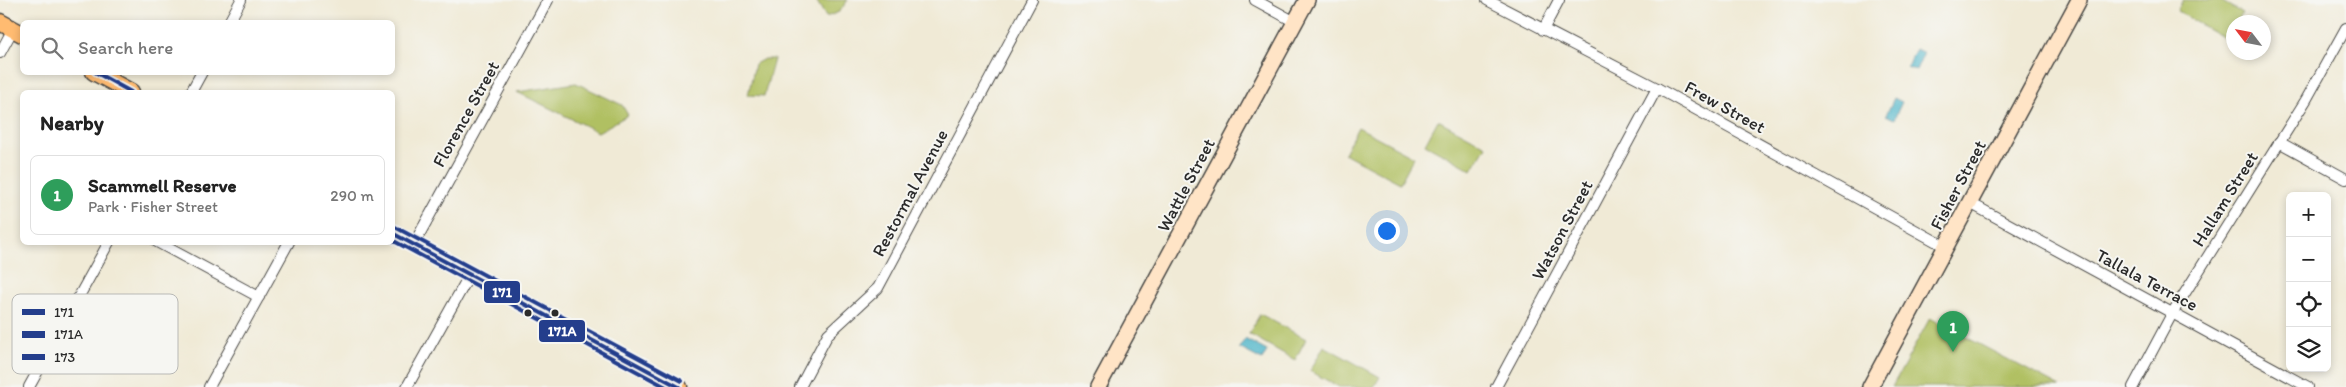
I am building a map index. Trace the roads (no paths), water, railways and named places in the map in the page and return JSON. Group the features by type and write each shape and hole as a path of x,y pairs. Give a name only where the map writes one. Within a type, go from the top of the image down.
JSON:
{"main road":[{"path":"100,75 127,90"},
{"path":"395,234 680,387"}],"street":[{"path":"230,20 241,0"},
{"name":"Florence Street","path":"414,244 548,0"},
{"name":"Restormal Avenue","path":"800,387 828,334 878,288 1032,0"},
{"path":"1255,0 1295,22"},
{"name":"Wattle Street","path":"1098,387 1307,0"},
{"name":"Frew Street","path":"1486,0 1657,88 1946,247"},
{"path":"1543,30 1559,0"},
{"name":"Fisher Street","path":"1870,387 2079,0"},
{"path":"0,53 12,28"},
{"name":"Hallam Street","path":"2133,387 2173,312 2306,100 2346,28"},
{"path":"192,90 200,75"},
{"name":"Watson Street","path":"1496,387 1657,88"},
{"path":"2279,142 2346,179"},
{"name":"Tallala Terrace","path":"1970,203 2308,387"},
{"path":"79,294 106,245"},
{"path":"162,245 259,297"},
{"path":"209,387 287,245"},
{"path":"407,387 470,274"},
{"path":"28,387 35,374"}],"water":[{"path":"1916,49 1924,53 1916,71 1907,67"},
{"path":"1894,98 1902,102 1894,119 1886,115"},
{"path":"1245,339 1267,351 1262,360 1239,348"}],"place":[{"name":"Scammell Reserve","path":"1953,352"}]}
